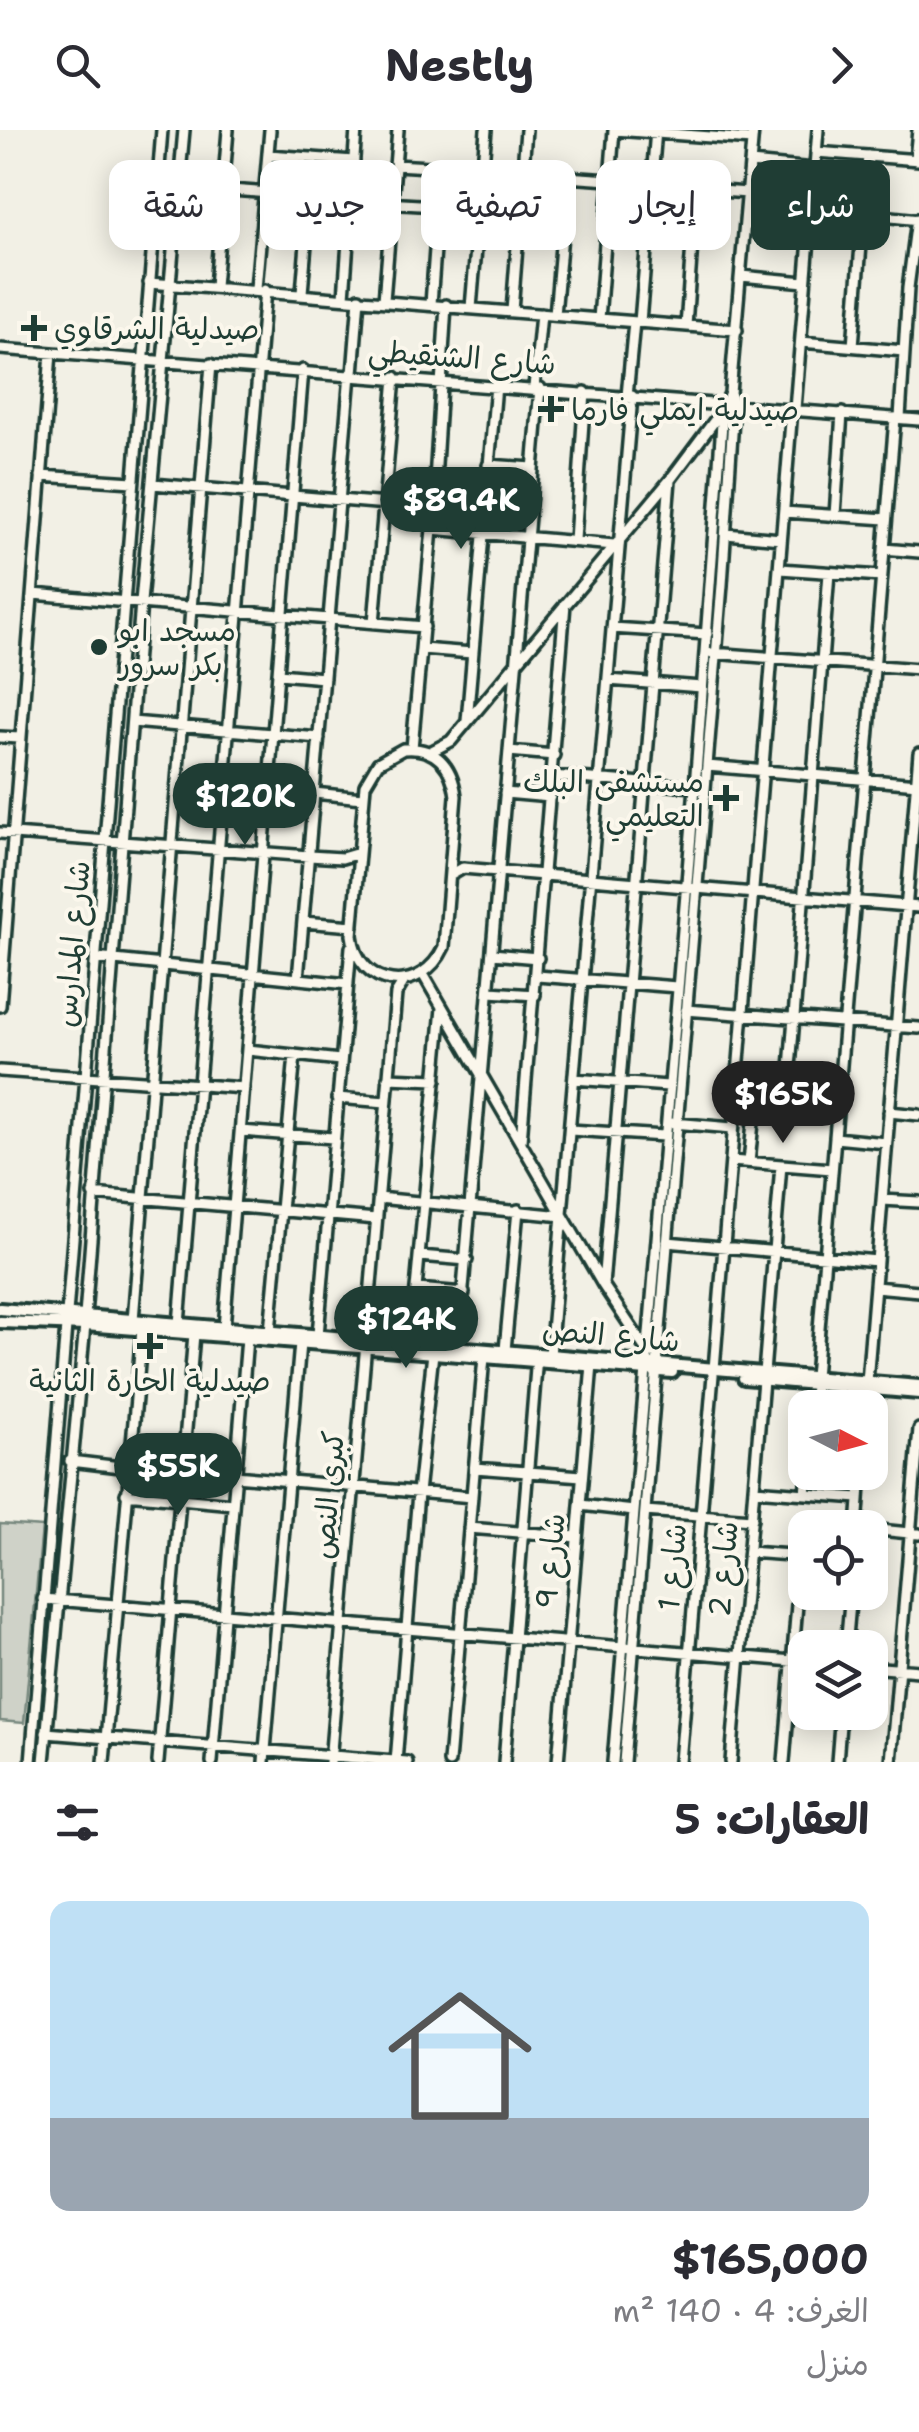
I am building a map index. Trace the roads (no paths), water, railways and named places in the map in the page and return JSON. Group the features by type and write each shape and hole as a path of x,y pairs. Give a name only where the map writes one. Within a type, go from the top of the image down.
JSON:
{"main road":[{"name":"شارع النص","path":"0,1309 66,1319 133,1320 318,1336 434,1353 484,1357 550,1355 763,1377 919,1386"},
{"name":"شارع النص","path":"0,1322 66,1319"},
{"name":"شارع النص","path":"85,1320 142,1330 300,1343 412,1343 505,1350 592,1365 651,1363"},
{"name":"شارع النص","path":"867,1385 919,1394"}],"street":[{"name":"شارع المدارس","path":"160,160 162,130"},
{"name":"شارع المدارس","path":"181,160 184,130"},
{"path":"225,160 228,130"},
{"path":"267,160 270,130"},
{"path":"354,160 356,130"},
{"path":"395,160 398,130"},
{"path":"483,160 486,130"},
{"path":"523,160 526,130"},
{"path":"612,160 614,130 752,135 707,634 711,652 702,687 686,1010 671,1122 667,1242 651,1363"},
{"name":"شارع 1","path":"815,160 818,130"},
{"path":"816,152 917,160 918,130"},
{"path":"653,160 656,132"},
{"path":"268,155 340,160"},
{"path":"868,156 868,160"},
{"path":"731,192 748,193"},
{"path":"814,1390 886,519 918,220 890,217"},
{"name":"شارع المدارس","path":"31,1762 152,250"},
{"name":"شارع المدارس","path":"44,1762 85,1320 172,250"},
{"path":"215,287 218,250"},
{"path":"179,1324 258,367 261,250"},
{"path":"302,293 306,250"},
{"path":"344,297 347,250"},
{"path":"384,300 388,250"},
{"path":"431,304 434,250"},
{"path":"471,308 476,250"},
{"path":"512,311 516,250"},
{"path":"556,315 561,250"},
{"path":"598,319 604,250"},
{"path":"550,1355 617,542 645,250"},
{"path":"686,326 691,250"},
{"name":"شارع 1","path":"680,1762 808,250"},
{"path":"854,346 861,250"},
{"path":"742,276 805,282"},
{"path":"149,282 737,330"},
{"path":"298,979 359,298"},
{"path":"412,748 434,508 446,305"},
{"path":"458,1347 533,468 541,314"},
{"path":"801,342 904,351"},
{"name":"شارع الشنقيطي","path":"0,349 919,420"},
{"path":"0,1006 52,352"},
{"path":"133,1320 211,364"},
{"path":"224,1328 302,370"},
{"path":"374,622 394,377"},
{"path":"467,722 496,385"},
{"path":"575,540 585,392"},
{"path":"430,752 451,740 467,722 670,480 728,403"},
{"path":"624,1762 664,1136 671,1122 668,1086 677,987 707,766 711,652 726,534 728,403"},
{"path":"835,515 842,413"},
{"path":"488,465 533,468"},
{"path":"41,476 134,482"},
{"path":"603,1285 670,480"},
{"path":"153,484 434,508"},
{"path":"784,512 886,519"},
{"path":"432,529 617,542"},
{"path":"726,534 781,539"},
{"path":"884,550 919,552"},
{"path":"780,569 881,576"},
{"path":"787,1106 828,573"},
{"path":"33,594 424,628"},
{"path":"521,1141 565,604"},
{"path":"612,628 707,634"},
{"path":"422,649 472,652"},
{"path":"711,652 919,669"},
{"path":"278,674 324,678"},
{"path":"608,680 702,687"},
{"path":"132,722 318,738"},
{"path":"0,736 20,738"},
{"path":"353,930 360,960 388,979 404,981 424,974 439,958 444,947 456,796 448,768 451,740"},
{"path":"318,1336 362,798 367,779 378,763 395,752 412,748 430,752 448,768"},
{"path":"509,751 554,754"},
{"path":"867,1390 906,906 915,839 919,753"},
{"path":"707,766 918,784"},
{"path":"552,776 695,787"},
{"path":"314,793 362,798"},
{"path":"505,793 550,797"},
{"path":"0,833 264,854 342,858 359,852"},
{"path":"452,856 470,869"},
{"path":"342,858 358,868"},
{"path":"451,876 457,869 470,869 919,907"},
{"path":"303,922 353,930"},
{"path":"492,954 538,958"},
{"path":"95,958 348,984"},
{"path":"424,974 651,1363"},
{"path":"536,976 677,987"},
{"path":"388,979 396,994"},
{"path":"396,994 404,981"},
{"path":"489,992 535,995"},
{"name":"كبري النص","path":"331,1759 396,994"},
{"path":"412,1343 442,1008"},
{"path":"686,1010 919,1028"},
{"path":"248,1050 340,1060"},
{"path":"270,1332 295,1055"},
{"path":"0,1071 244,1088"},
{"path":"388,1078 436,1080"},
{"path":"574,1078 668,1086"},
{"path":"337,1098 386,1102"},
{"path":"736,1102 837,1110"},
{"path":"749,1162 755,1103"},
{"path":"889,1112 919,1114"},
{"path":"671,1122 733,1128"},
{"path":"570,1130 664,1136"},
{"path":"241,1131 333,1138"},
{"path":"835,1138 886,1143"},
{"path":"731,1161 832,1170"},
{"name":"شارع 2","path":"732,1762 781,1165"},
{"path":"93,1194 376,1219"},
{"path":"378,1198 563,1215"},
{"path":"882,1200 919,1202"},
{"path":"505,1350 518,1210"},
{"path":"667,1242 877,1261"},
{"path":"420,1256 467,1260"},
{"path":"874,1287 919,1291"},
{"path":"416,1289 464,1293"},
{"path":"104,1762 142,1330"},
{"path":"158,1762 194,1334"},
{"path":"212,1762 247,1338"},
{"path":"264,1756 300,1343"},
{"path":"396,1761 418,1492 434,1353"},
{"path":"449,1762 484,1357"},
{"path":"504,1762 537,1357"},
{"name":"شارع 9","path":"558,1762 592,1365"},
{"path":"891,1762 914,1534 919,1429"},
{"path":"131,1444 237,1454"},
{"path":"70,1461 129,1468"},
{"path":"475,1468 582,1476"},
{"path":"235,1476 472,1498"},
{"path":"754,1490 859,1498"},
{"path":"805,1490 805,1494"},
{"path":"858,1510 860,1490"},
{"path":"126,1494 233,1504"},
{"path":"580,1505 752,1519"},
{"path":"613,1762 622,1646 640,1511"},
{"path":"470,1528 577,1538"},
{"path":"888,1531 914,1534"},
{"path":"749,1552 788,1555"},
{"path":"44,1599 788,1661"},
{"path":"888,1669 919,1672"},
{"path":"784,1762 788,1712"},
{"path":"836,1762 839,1730"},
{"path":"33,1731 213,1746 264,1756 407,1762"}],"place":[{"name":"صيدلية الشرقاوي","path":"34,328"},
{"name":"صيدلية ايملي فارما","path":"551,409"},
{"name":"مسجد ابو بكر سرور","path":"99,647"},
{"name":"مستشفى البلك التعليمي","path":"726,798"},
{"name":"صيدلية الحارة الثانية","path":"150,1346"}]}
